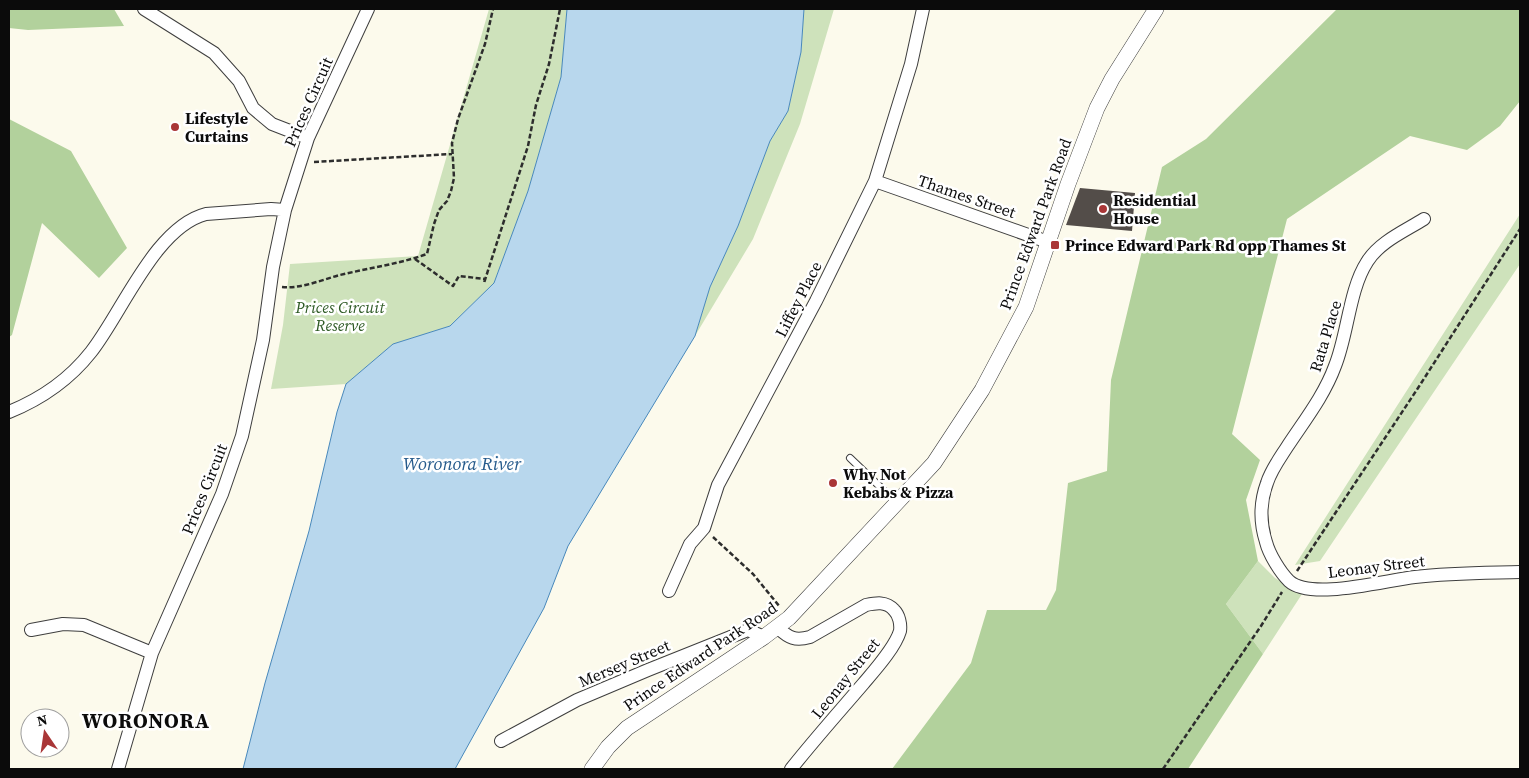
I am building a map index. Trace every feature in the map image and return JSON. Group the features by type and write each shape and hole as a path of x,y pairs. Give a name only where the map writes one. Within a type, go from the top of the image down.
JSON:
{"street":[{"path":"144,9 214,54 239,81 253,108 272,124 308,138"},
{"name":"Prices Circuit","path":"118,769 152,653 222,494 242,436 261,350 285,210 308,138 368,9"},
{"name":"Liffey Place","path":"670,591 690,544 704,528 718,485 816,301 875,181 912,64 923,9"},
{"name":"Prince Edward Park Road","path":"592,769 608,747 627,728 783,623 934,462 982,390 1026,307 1097,108 1112,79 1156,9"},
{"name":"Thames Street","path":"875,181 1048,242"},
{"path":"9,412 47,393 81,364 92,351 146,268 168,238 182,225 198,216 206,214 271,209 285,210"},
{"name":"Rata Place","path":"1261,506 1267,482 1279,460 1324,391 1335,366 1345,336 1356,283 1367,261 1380,246 1424,219"},
{"name":"Leonay Street","path":"1261,506 1262,532 1268,553 1289,581 1299,586 1319,589 1346,588 1415,577 1520,572"},
{"name":"Leonay Street","path":"783,623 788,637 796,640 802,639 810,637 866,605 875,603 889,605 900,622 898,636 881,662 791,769"},
{"path":"31,630 63,624 84,625 152,653"},
{"name":"Mersey Street","path":"501,741 577,700 748,630 764,637"}],"lane":[{"path":"850,458 897,502"}],"path":[{"path":"271,286 288,288 315,283 427,254 439,210 447,201 451,192 454,178 452,144 458,119 485,44 493,9"},
{"path":"415,258 453,286 459,276 485,279 484,283 528,146 536,105 549,64 560,9"},
{"path":"300,163 452,154"},
{"path":"1304,561 1520,229"},
{"path":"704,528 753,574 783,623"},
{"path":"1164,769 1262,626 1284,588"}],"green space":[{"path":"9,9 114,9 124,26 28,30 9,28"},
{"name":"Prices Circuit Reserve","path":"489,9 567,9 561,77 528,191 494,283 450,326 393,344 346,384 271,389 283,325 290,264 418,256"},
{"path":"804,9 834,9 800,124 753,239 695,336 710,287 738,226 770,141 788,111 801,52"},
{"path":"1337,9 1520,9 1520,101 1500,126 1467,150 1410,136 1287,219 1232,434 1260,460 1246,500 1258,561 1226,604 1263,654 1188,769 892,769 971,663 987,610 1046,610 1056,590 1068,483 1107,471 1111,380 1162,167 1206,139"},
{"path":"9,119 71,151 127,248 99,278 42,223 12,335 9,337"},
{"path":"1520,214 1520,264 1320,561 1295,565"},
{"path":"1258,561 1275,578 1302,594 1263,654 1226,604"}],"water":[{"name":"Woronora River","path":"567,9 804,9 801,52 788,111 770,141 738,226 710,287 695,336 568,546 544,608 455,769 243,769 265,683 309,531 337,412 346,384 393,344 450,326 494,283 528,191 561,77"}],"building":[{"name":"Residential House","path":"1080,188 1135,193 1132,231 1066,225"}],"place":[{"name":"Lifestyle Curtains","path":"175,127"},
{"name":"Residential House","path":"1103,209"},
{"name":"Prince Edward Park Rd opp Thames St","path":"1055,245"},
{"name":"Why Not Kebabs & Pizza","path":"833,483"}],"district":[{"name":"WORONORA","path":"146,720"}]}
